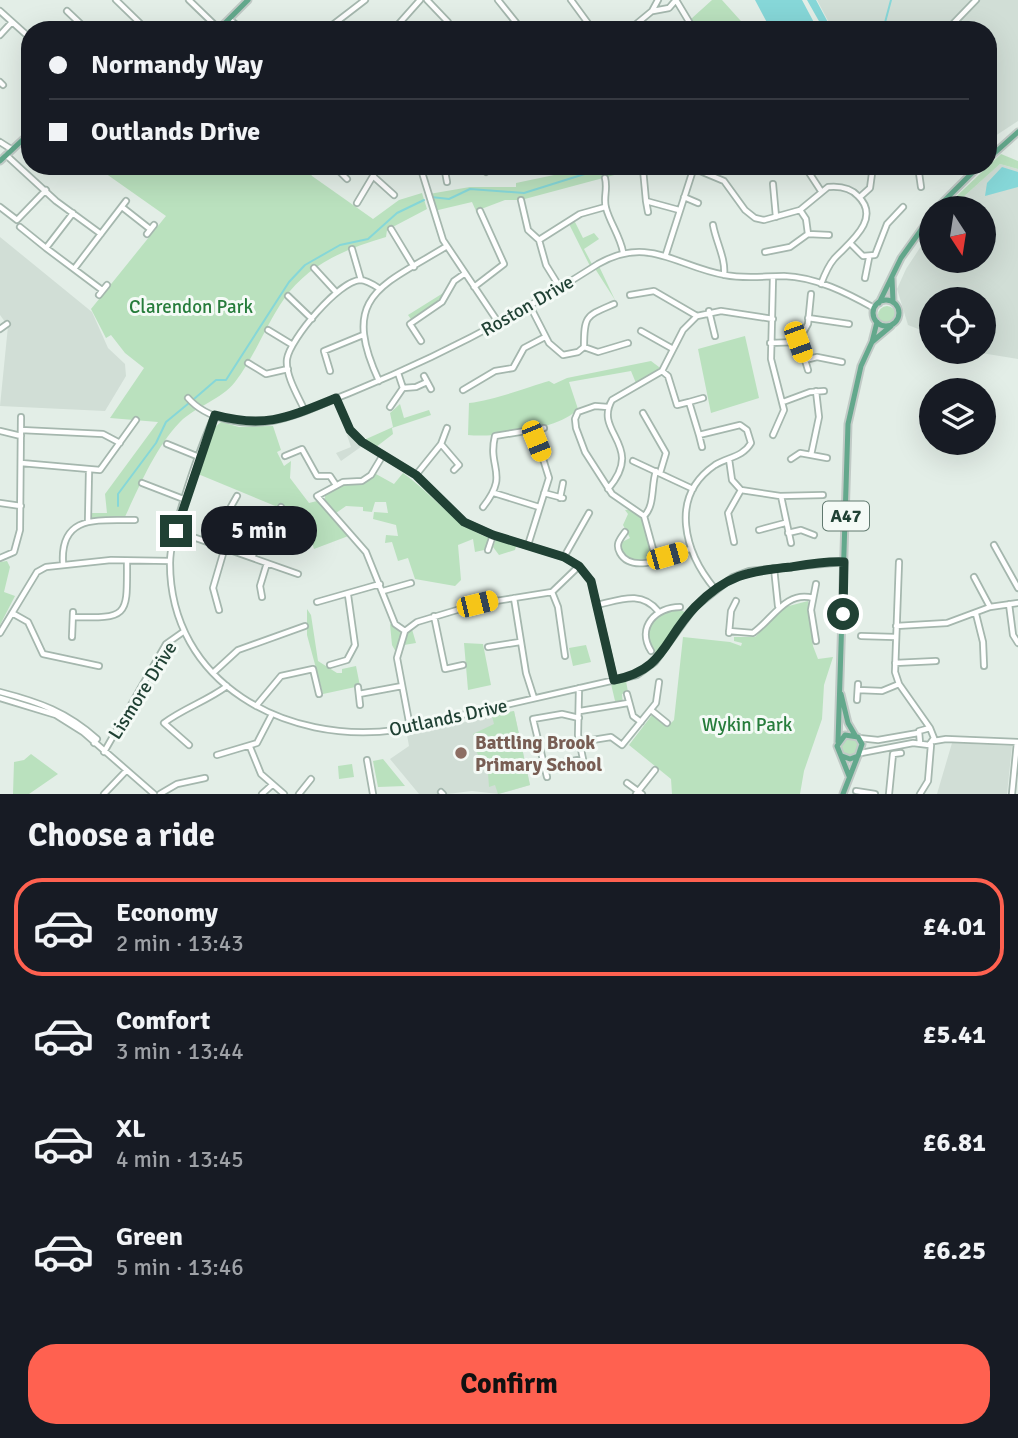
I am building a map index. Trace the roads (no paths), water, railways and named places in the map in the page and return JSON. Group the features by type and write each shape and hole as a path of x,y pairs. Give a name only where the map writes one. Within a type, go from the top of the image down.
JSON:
{"main road":[{"path":"230,20 248,0"},
{"path":"997,150 1018,132"},
{"path":"0,161 21,141"},
{"path":"949,196 970,175"},
{"path":"892,275 893,302 900,313 891,325 877,322 877,305 892,275 919,234"},
{"path":"877,305 893,302"},
{"name":"A47","path":"838,742 848,424 860,366 872,342 877,322"},
{"name":"A47","path":"872,342 891,325"},
{"name":"A47","path":"841,694 848,723 856,736"},
{"path":"843,794 862,744 856,736 845,735 838,742 838,750 849,776"},
{"path":"842,756 850,759 860,754"}],"street":[{"path":"116,0 138,21"},
{"path":"189,0 210,21"},
{"path":"338,21 365,0"},
{"path":"401,21 420,0"},
{"path":"427,0 447,21"},
{"path":"498,0 515,21"},
{"path":"571,0 586,21"},
{"path":"640,21 652,11 658,0 666,8"},
{"path":"673,6 675,0"},
{"path":"675,0 688,21"},
{"path":"956,21 976,0"},
{"path":"652,11 673,6 679,9"},
{"path":"0,10 21,30"},
{"path":"67,11 77,21"},
{"path":"0,35 12,22"},
{"path":"0,142 11,149"},
{"path":"5,155 21,169"},
{"path":"28,175 101,234"},
{"path":"343,175 347,179"},
{"path":"423,175 434,218 447,246 498,322"},
{"path":"446,175 447,182"},
{"path":"644,175 648,212"},
{"path":"666,254 691,175"},
{"path":"711,175 724,181 745,210 755,218 776,217 800,210 821,191 835,187 850,190 860,197 864,217 862,228 852,244 834,259 821,284"},
{"path":"811,175 821,191"},
{"path":"860,197 870,188 872,175"},
{"path":"919,175 921,187"},
{"path":"357,203 374,177 394,195"},
{"path":"605,178 608,188 605,206 624,252 666,254 724,275 800,278 877,305"},
{"path":"774,184 776,217"},
{"path":"0,207 14,219 19,219 46,190"},
{"path":"684,197 698,203"},
{"path":"521,200 528,230 539,240 546,265 559,286"},
{"path":"74,269 126,201"},
{"path":"646,201 679,211"},
{"path":"539,240 580,214 605,206"},
{"path":"122,207 151,229"},
{"path":"865,278 869,258 878,251 887,224 903,207"},
{"path":"800,210 806,219 808,234"},
{"path":"474,287 504,264 480,211"},
{"path":"46,248 73,213"},
{"path":"713,225 716,246 726,265 724,275"},
{"path":"20,228 103,290"},
{"path":"391,229 414,267"},
{"path":"765,252 790,247 808,234 829,235"},
{"path":"852,244 869,258"},
{"path":"379,381 368,356 363,335 363,319 367,306 380,289 447,246"},
{"path":"352,249 362,280"},
{"name":"Roston Drive","path":"188,398 215,415 250,423 270,422 305,411 437,357 559,286 624,252"},
{"path":"314,268 337,292"},
{"path":"421,341 410,324 443,302 454,281 464,274"},
{"path":"773,277 771,359 783,402 781,422 773,435"},
{"path":"305,411 288,369 291,344 337,292 351,282 362,280 380,289"},
{"path":"630,295 654,291 697,316"},
{"path":"798,342 805,332 811,294"},
{"path":"288,296 312,319"},
{"path":"529,304 545,337 563,355 578,352 584,347 586,319 596,310 614,304"},
{"path":"607,489 619,473 624,456 608,421 608,407 616,396 641,386 662,371 683,330 697,316 709,311 773,319"},
{"path":"709,311 716,336"},
{"path":"808,318 849,324"},
{"path":"0,329 7,324"},
{"path":"268,330 291,344"},
{"path":"641,331 673,349"},
{"path":"330,371 324,351 363,335"},
{"path":"463,390 495,371 513,368 524,348 545,337"},
{"path":"770,343 798,342"},
{"path":"798,342 808,370"},
{"path":"584,347 598,352 628,343"},
{"path":"805,360 817,357 842,362"},
{"path":"248,363 266,374 288,369"},
{"path":"662,371 668,376 677,405"},
{"path":"398,373 403,388"},
{"path":"403,388 416,387 425,379 431,389"},
{"path":"390,407 403,388"},
{"path":"811,455 819,417 816,391"},
{"path":"783,402 824,391"},
{"path":"336,398 350,430 363,443 416,475 464,522 493,535 564,557 579,566 591,581 614,680"},
{"path":"670,408 703,398"},
{"path":"689,402 702,447"},
{"path":"608,407 583,409 575,419 585,452 607,489 643,516 656,560"},
{"name":"Outlands Drive","path":"215,415 176,531 170,561 174,605 183,632 213,673 227,686 271,715 364,733 410,727 637,675 655,662 685,618 715,589 741,574 774,568 844,562"},
{"path":"643,516 649,510 651,485 667,454 647,416"},
{"path":"0,558 14,552 20,530 21,417"},
{"path":"21,463 100,470 136,420"},
{"path":"699,435 743,426 751,443 743,453 708,471 693,489 685,515 690,549 715,589"},
{"path":"416,475 441,444 447,428"},
{"path":"483,507 494,493 498,476 492,446 495,436 544,428"},
{"path":"528,545 549,472 534,430"},
{"path":"0,431 103,434 120,443"},
{"path":"167,444 199,457"},
{"path":"441,444 459,465 454,470"},
{"path":"285,456 302,449 317,476 330,476 336,485"},
{"path":"792,459 800,453 827,458"},
{"path":"310,499 343,482 362,481 371,475 383,455"},
{"path":"729,459 733,480 741,490 780,496 823,495"},
{"path":"633,461 693,489"},
{"path":"88,521 89,471"},
{"path":"142,483 186,500"},
{"path":"544,493 561,498 563,483"},
{"path":"734,542 728,513 741,490"},
{"path":"494,493 539,507"},
{"path":"211,542 237,496"},
{"path":"317,496 366,552 395,624 405,631"},
{"path":"780,496 790,543"},
{"path":"0,503 21,506"},
{"path":"252,557 281,507"},
{"path":"564,557 589,513"},
{"path":"63,563 67,539 76,526 88,521 135,520"},
{"path":"759,530 785,523"},
{"path":"788,533 801,530 814,535"},
{"path":"176,531 298,574"},
{"path":"625,532 618,542 619,552 625,559 637,563 690,549"},
{"path":"488,550 493,535"},
{"path":"994,545 1018,588"},
{"path":"219,610 213,588 225,547"},
{"path":"72,637 73,614 114,617 122,612 127,600 127,561"},
{"path":"0,633 37,572 63,563 170,561"},
{"path":"898,562 895,663 899,684 929,728 946,739"},
{"path":"262,597 260,586 267,563"},
{"path":"410,727 397,658 405,631 417,622 492,600 552,592 579,566"},
{"path":"774,568 778,606"},
{"path":"974,578 990,607"},
{"path":"383,591 411,583"},
{"path":"317,602 380,584"},
{"path":"816,584 811,610 816,641"},
{"path":"552,592 558,607 565,656"},
{"path":"330,665 338,667 347,660 355,645 348,595"},
{"path":"597,605 633,597 648,600 658,611"},
{"path":"736,601 731,607 729,632 753,634 778,606 803,597 813,598"},
{"path":"514,598 520,642 534,698"},
{"path":"896,626 933,625 976,614 990,607 1018,603"},
{"path":"1009,604 1013,635 1018,643"},
{"path":"651,651 646,629 658,611 680,607"},
{"path":"12,613 29,622 43,654 99,666"},
{"path":"976,614 984,642 984,666"},
{"path":"434,616 445,669 464,665"},
{"path":"213,673 238,650 305,626"},
{"name":"Lismore Drive","path":"104,751 166,643 183,632"},
{"path":"860,636 895,637"},
{"path":"488,647 520,642"},
{"path":"895,663 936,660"},
{"path":"256,706 281,676 312,666 319,694"},
{"path":"580,743 611,737 622,745 656,703 659,682"},
{"path":"857,700 858,687 882,691 899,684"},
{"path":"189,745 164,723 179,711 208,700 227,686"},
{"path":"359,694 402,686"},
{"path":"358,687 360,705"},
{"path":"544,766 583,759 579,688"},
{"path":"0,692 47,704 75,719 97,738 94,743"},
{"path":"626,694 633,716 641,722"},
{"path":"0,698 56,715 154,794"},
{"path":"547,778 533,719 579,714 628,703"},
{"path":"651,710 667,723"},
{"path":"217,755 250,747 263,736 271,715"},
{"path":"922,716 919,731 921,744 928,757"},
{"path":"856,736 878,740 929,728"},
{"path":"920,794 928,781 928,757 934,733"},
{"path":"860,754 881,746 932,743 946,739 1017,742 1012,794"},
{"path":"250,747 261,774 284,794"},
{"path":"889,794 893,754 901,753"},
{"path":"367,760 373,794"},
{"path":"627,783 639,793 655,770"},
{"path":"104,794 126,771"},
{"path":"160,794 177,784 205,778"},
{"path":"299,794 311,779"},
{"path":"262,794 272,785"},
{"path":"856,791 875,794"}],"water":[{"path":"755,0 802,0 813,21 766,21"},
{"path":"807,0 816,0 827,21 819,21"},
{"path":"1002,167 1018,172 1018,187 985,196 987,183"}],"waterway":[{"path":"885,21 891,0"},
{"path":"431,197 449,199 470,189 524,193 581,175"},
{"path":"194,399 216,380 226,380 289,282 305,265 340,245 368,239 397,213 424,200"},
{"path":"118,506 118,494 156,443 166,422 189,403"}],"place":[{"name":"Battling Brook Primary School","path":"461,753"}],"park label":[{"name":"Clarendon Park","path":"191,306"},
{"name":"Wykin Park","path":"747,724"}]}
